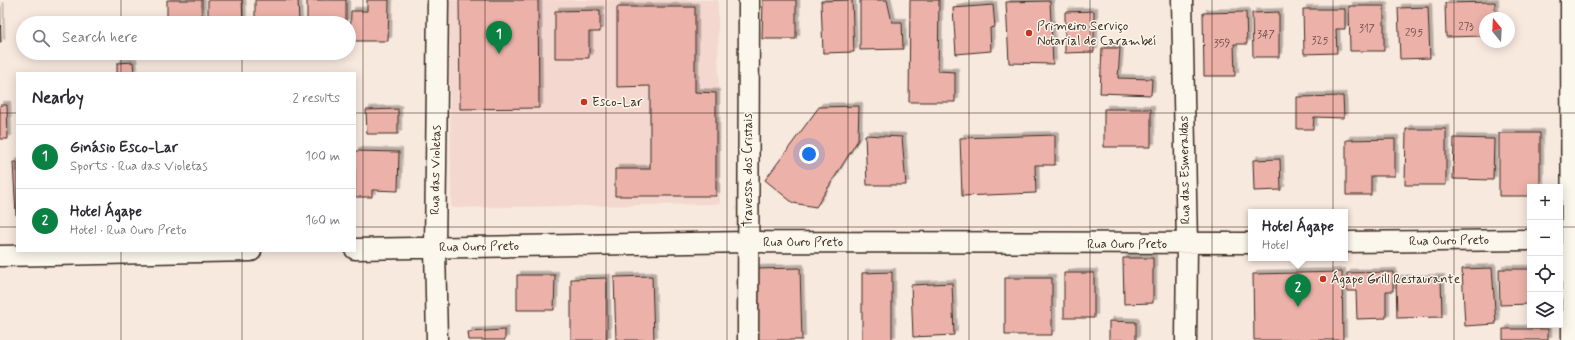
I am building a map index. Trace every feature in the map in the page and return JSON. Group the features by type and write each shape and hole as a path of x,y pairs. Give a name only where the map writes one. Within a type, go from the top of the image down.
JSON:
{"street":[{"name":"Rua das Violetas","path":"437,340 435,248 438,0"},
{"name":"Travessa dos Cristais","path":"748,340 749,0"},
{"name":"Rua das Esmeraldas","path":"1182,0 1187,244 1186,340"},
{"path":"1572,0 1569,239 1572,340"},
{"name":"Rua Ouro Preto","path":"1348,242 1527,240"},
{"name":"Rua Ouro Preto","path":"356,249 748,242 1248,243"},
{"path":"0,256 201,252"}],"shaded area":[{"name":"Esco-Lar","path":"449,0 718,0 720,204 451,208"}],"building":[{"path":"167,0 202,0 202,16 167,16"},
{"path":"208,0 242,0 243,16 208,16"},
{"path":"255,0 298,0 299,16 255,16"},
{"path":"307,0 346,0 346,16 307,16"},
{"path":"367,0 389,0 388,41 356,41 356,16 351,16 351,11 367,11"},
{"path":"459,0 538,0 539,108 460,109"},
{"path":"763,0 796,0 796,39 762,39"},
{"path":"852,0 854,52 823,53 821,1"},
{"path":"860,0 887,0 892,22 902,22 903,49 860,50"},
{"path":"910,0 939,0 938,71 955,72 955,102 909,102"},
{"name":"Primeiro Serviço Notarial de Carambeí","path":"1050,1 1053,64 1009,63 1006,2"},
{"path":"1495,2 1495,12 1479,12 1479,36 1446,37 1445,3"},
{"path":"993,5 995,27 990,28 991,51 956,54 953,8"},
{"path":"0,6 1,42 0,42"},
{"path":"1349,6 1384,6 1384,51 1350,51"},
{"path":"617,7 695,7 695,92 716,93 716,196 615,196 615,169 650,169 650,86 617,87"},
{"path":"1428,7 1430,58 1400,59 1398,8"},
{"path":"1303,9 1345,9 1345,29 1336,29 1337,53 1304,54"},
{"path":"600,10 600,32 589,32 589,58 555,58 555,11"},
{"path":"1094,11 1094,52 1065,53 1065,12"},
{"path":"1246,12 1247,44 1234,44 1235,76 1204,76 1203,13"},
{"path":"1279,12 1279,57 1253,57 1252,13"},
{"path":"1102,48 1120,48 1118,78 1152,79 1151,95 1100,93"},
{"path":"133,62 134,72 117,72 117,63"},
{"path":"1343,96 1344,118 1314,117 1313,129 1297,129 1297,97"},
{"path":"0,105 7,105 8,139 0,139"},
{"path":"859,106 858,140 816,207 793,203 765,180 819,107"},
{"path":"398,109 398,134 367,134 366,110"},
{"path":"1104,109 1151,109 1151,147 1104,147"},
{"path":"1406,129 1446,129 1446,185 1405,185"},
{"path":"1499,133 1540,133 1540,184 1527,184 1527,196 1499,196"},
{"path":"865,135 902,137 906,185 867,185"},
{"path":"1055,135 1055,165 1035,165 1036,193 962,196 960,138"},
{"path":"1454,138 1494,139 1493,180 1453,179"},
{"path":"1395,139 1395,176 1371,176 1371,195 1346,195 1346,140"},
{"path":"356,151 399,152 398,191 372,190 372,197 356,197"},
{"path":"1280,159 1281,190 1254,191 1253,160"},
{"path":"13,162 16,162 16,215"},
{"path":"1123,258 1153,258 1153,303 1124,304"},
{"path":"800,268 802,340 757,340 756,269"},
{"path":"1492,268 1496,324 1465,326 1462,269"},
{"path":"1499,269 1527,269 1527,304 1500,305"},
{"path":"892,272 892,340 862,340 862,273"},
{"path":"1342,272 1343,340 1254,340 1253,274"},
{"path":"1393,272 1393,291 1386,291 1386,318 1357,319 1356,291 1347,291 1347,273"},
{"path":"1064,273 1094,273 1094,318 1064,318"},
{"path":"517,275 555,275 554,310 517,310"},
{"path":"652,276 654,340 616,340 614,277"},
{"path":"607,278 607,340 571,340 571,279"},
{"path":"1005,278 1052,278 1052,335 1005,335"},
{"path":"1441,278 1442,317 1397,318 1396,279"},
{"path":"952,283 954,335 913,337 911,285"},
{"path":"1109,321 1136,322 1136,340 1109,340"},
{"path":"1503,329 1548,329 1548,340 1503,340"},
{"path":"505,330 505,340 469,340 468,332"}],"place":[{"name":"Primeiro Serviço Notarial de Carambeí","path":"1029,33"},
{"name":"Ginásio Esco-Lar","path":"499,54"},
{"name":"Esco-Lar","path":"584,102"},
{"name":"Ágape Grill Restaurante","path":"1323,279"},
{"name":"Hotel Ágape","path":"1298,307"}]}
